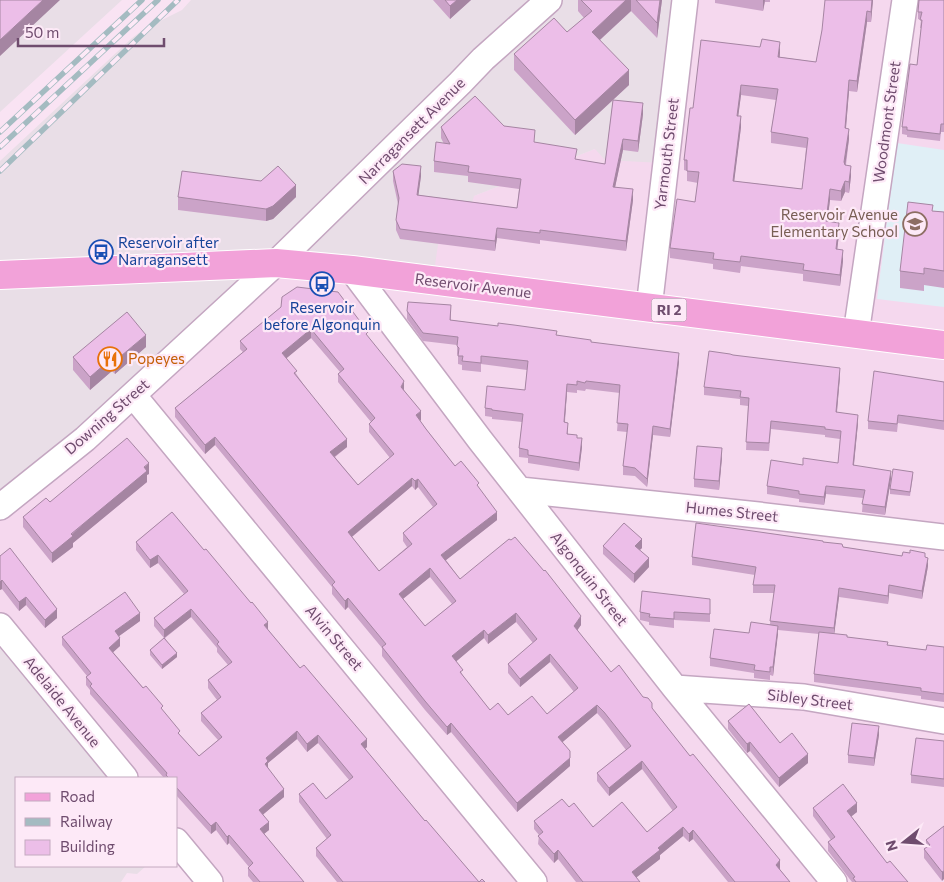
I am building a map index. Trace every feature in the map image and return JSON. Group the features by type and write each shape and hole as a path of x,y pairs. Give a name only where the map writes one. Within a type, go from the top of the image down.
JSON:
{"main road":[{"name":"Reservoir Avenue","path":"0,275 276,263 352,270 944,345"}],"street":[{"name":"Narragansett Avenue","path":"276,263 483,59 549,0"},
{"name":"Yarmouth Street","path":"648,308 685,0"},
{"name":"Woodmont Street","path":"856,334 905,0"},
{"name":"Downing Street","path":"0,507 85,439 276,263"},
{"name":"Algonquin Street","path":"352,270 480,440 675,688 834,882"},
{"name":"Alvin Street","path":"133,394 534,882"},
{"name":"Humes Street","path":"520,490 758,514 944,537"},
{"name":"Adelaide Avenue","path":"0,626 124,777"},
{"name":"Sibley Street","path":"675,688 804,697 944,722"},
{"path":"178,842 210,882"}],"shaded area":[{"path":"0,0 122,0 0,112"},
{"path":"191,0 683,0 662,163 605,160 595,149 474,196 467,219 440,231 434,272 285,262 0,504 0,161 132,38 144,29 182,10"},
{"path":"683,0 944,0 944,882 209,882 178,845 178,777 123,777 0,628 0,504 271,264 440,231 474,196 595,149"},
{"name":"Reservoir Avenue Elementary School","path":"897,143 944,150 944,307 877,299"},
{"path":"0,628 123,777 15,777 15,867 145,867 137,874 127,873 121,882 0,882"}],"building":[{"path":"0,0 43,0 0,40"},
{"path":"445,0 457,0 450,6"},
{"path":"581,0 626,0 592,32 629,70 575,120 514,54 554,18 567,32 592,11"},
{"path":"636,0 660,0 657,23"},
{"path":"825,0 872,0 871,12 867,11 857,81 849,80 845,128 849,129 844,162 845,165 851,166 849,182 845,181 841,191 830,189 826,221 839,223 836,249 843,250 840,275 803,270 804,264 741,256 740,262 713,259 714,253 670,248 677,199 695,202 699,172 687,171 687,160 684,160 690,108 693,108 701,40 760,47 762,39 780,42 778,57 816,62","holes":["741,85 778,89 771,132 808,138 802,189 733,181 741,116 737,116"]},
{"path":"919,0 944,0 944,124 941,124 940,134 907,130 907,127 902,127 910,64 917,65 922,20 920,20 922,12 918,12"},
{"path":"475,96 504,126 535,130 534,142 577,149 575,159 605,164 613,100 643,103 638,141 623,139 613,187 633,189 626,241 540,230 540,233 497,228 495,241 400,229 396,220 399,198 393,171 402,164 421,166 417,195 517,208 521,179 468,172 469,166 434,161 436,142 450,144 441,127"},
{"path":"278,166 296,185 273,206 266,209 178,197 182,171 261,181"},
{"path":"908,202 933,205 932,211 944,212 944,271 924,268 924,274 900,271"},
{"path":"297,287 338,292 368,332 366,334 404,381 401,387 421,411 416,415 426,429 455,466 461,461 479,483 477,485 497,512 441,555 460,579 509,539 511,540 515,537 545,570 581,616 574,626 611,672 619,665 643,697 648,698 652,703 652,708 690,756 693,754 780,860 776,865 790,882 735,882 693,830 689,834 683,827 658,848 660,850 632,872 640,882 583,882 558,850 554,854 538,836 543,832 534,821 562,799 569,807 574,803 593,827 622,802 647,832 677,807 642,761 609,788 597,773 631,746 597,705 558,737 570,751 570,758 517,803 451,723 447,727 425,701 382,647 386,644 348,598 345,601 332,585 335,582 215,437 205,445 175,408 247,349 240,341 281,307 282,297","holes":["311,329 344,369 338,374 375,418 369,424 394,454 358,485 330,452 347,439 294,373 297,371 282,353","412,478 415,481 418,479 437,504 403,533 412,544 379,571 348,532","430,568 456,601 425,626 399,594","516,613 537,639 508,664 520,679 550,654 578,688 547,714 532,696 508,715 498,703 490,710 460,672 463,670 452,656 484,630 488,635"]},
{"path":"408,302 451,305 450,320 498,326 498,323 557,331 556,335 591,340 591,342 679,353 670,429 653,426 647,479 635,468 623,466 628,424 617,423 620,385 586,381 585,383 577,381 577,385 567,384 564,422 568,423 567,434 577,435 577,438 582,438 579,463 528,455 528,450 519,448 523,414 485,408 487,386 525,390 528,361 481,356 481,363 462,361 463,356 458,356 458,337 423,333 407,311"},
{"path":"127,312 146,335 115,361 112,358 90,377 73,357"},
{"path":"709,351 840,368 836,412 858,415 853,465 891,471 885,507 862,504 865,490 826,486 824,497 799,494 799,491 767,486 771,460 803,465 803,458 838,463 841,431 825,429 825,427 771,421 769,443 746,442 749,398 740,397 741,391 704,387"},
{"path":"874,371 944,382 944,421 898,415 897,424 868,421"},
{"path":"127,438 149,463 144,467 147,471 71,534 73,536 52,553 23,517 46,498 50,502"},
{"path":"697,446 722,448 719,481 694,479"},
{"path":"893,469 913,472 910,492 890,489"},
{"path":"172,512 252,602 268,622 264,625 300,668 304,665 367,739 361,744 479,882 343,882 316,848 331,835 299,794 313,783 326,799 353,777 318,735 307,744 297,731 266,758 268,761 265,764 284,789 259,810 269,822 260,829 304,882 260,882 248,868 253,863 229,835 227,837 216,822 211,826 178,789 178,777 168,777 166,775 167,773 90,686 92,684 86,677 91,673 62,637 125,592 140,613 115,631 120,638 109,648 143,688 146,686 163,706 161,708 180,731 178,733 199,756 222,737 201,713 221,697 208,680 232,662 217,644 219,642 191,609 164,630 154,618 188,591 158,555 150,560 136,542"},
{"path":"624,523 642,539 635,546 649,558 634,574 603,546"},
{"path":"696,523 842,544 843,547 902,556 903,552 910,553 910,550 925,553 925,557 928,558 922,591 889,585 888,596 839,588 834,628 770,621 775,585 753,585 756,567 692,557"},
{"path":"10,548 57,609 45,620 26,597 19,602 2,580 0,582 0,556"},
{"path":"642,591 710,599 710,614 674,612 674,619 649,617 650,614 640,612"},
{"path":"751,622 778,626 773,667 770,667 770,672 754,670 755,665 710,658 714,629 749,633"},
{"path":"819,632 847,635 847,637 888,642 887,645 926,650 927,645 944,647 944,694 921,691 921,688 814,674"},
{"path":"164,638 177,653 162,665 150,650"},
{"path":"749,704 780,743 792,733 808,754 779,778 750,742 747,744 728,721"},
{"path":"852,723 879,726 874,758 848,755"},
{"path":"916,738 944,741 944,779 911,775"},
{"path":"843,784 857,803 847,811 887,863 890,861 908,882 856,882 853,878 855,877 828,842 835,837 813,808"},
{"path":"944,826 944,871 942,872 924,849 930,845 926,840"}],"railway":[{"path":"0,132 142,0"},
{"path":"0,147 158,0"},
{"path":"0,171 178,0"}],"place":[{"name":"Reservoir Avenue Elementary School","path":"915,224"},
{"name":"Reservoir after Narragansett","path":"101,252"},
{"name":"Reservoir before Algonquin","path":"322,284"},
{"name":"Popeyes","path":"110,359"}]}
